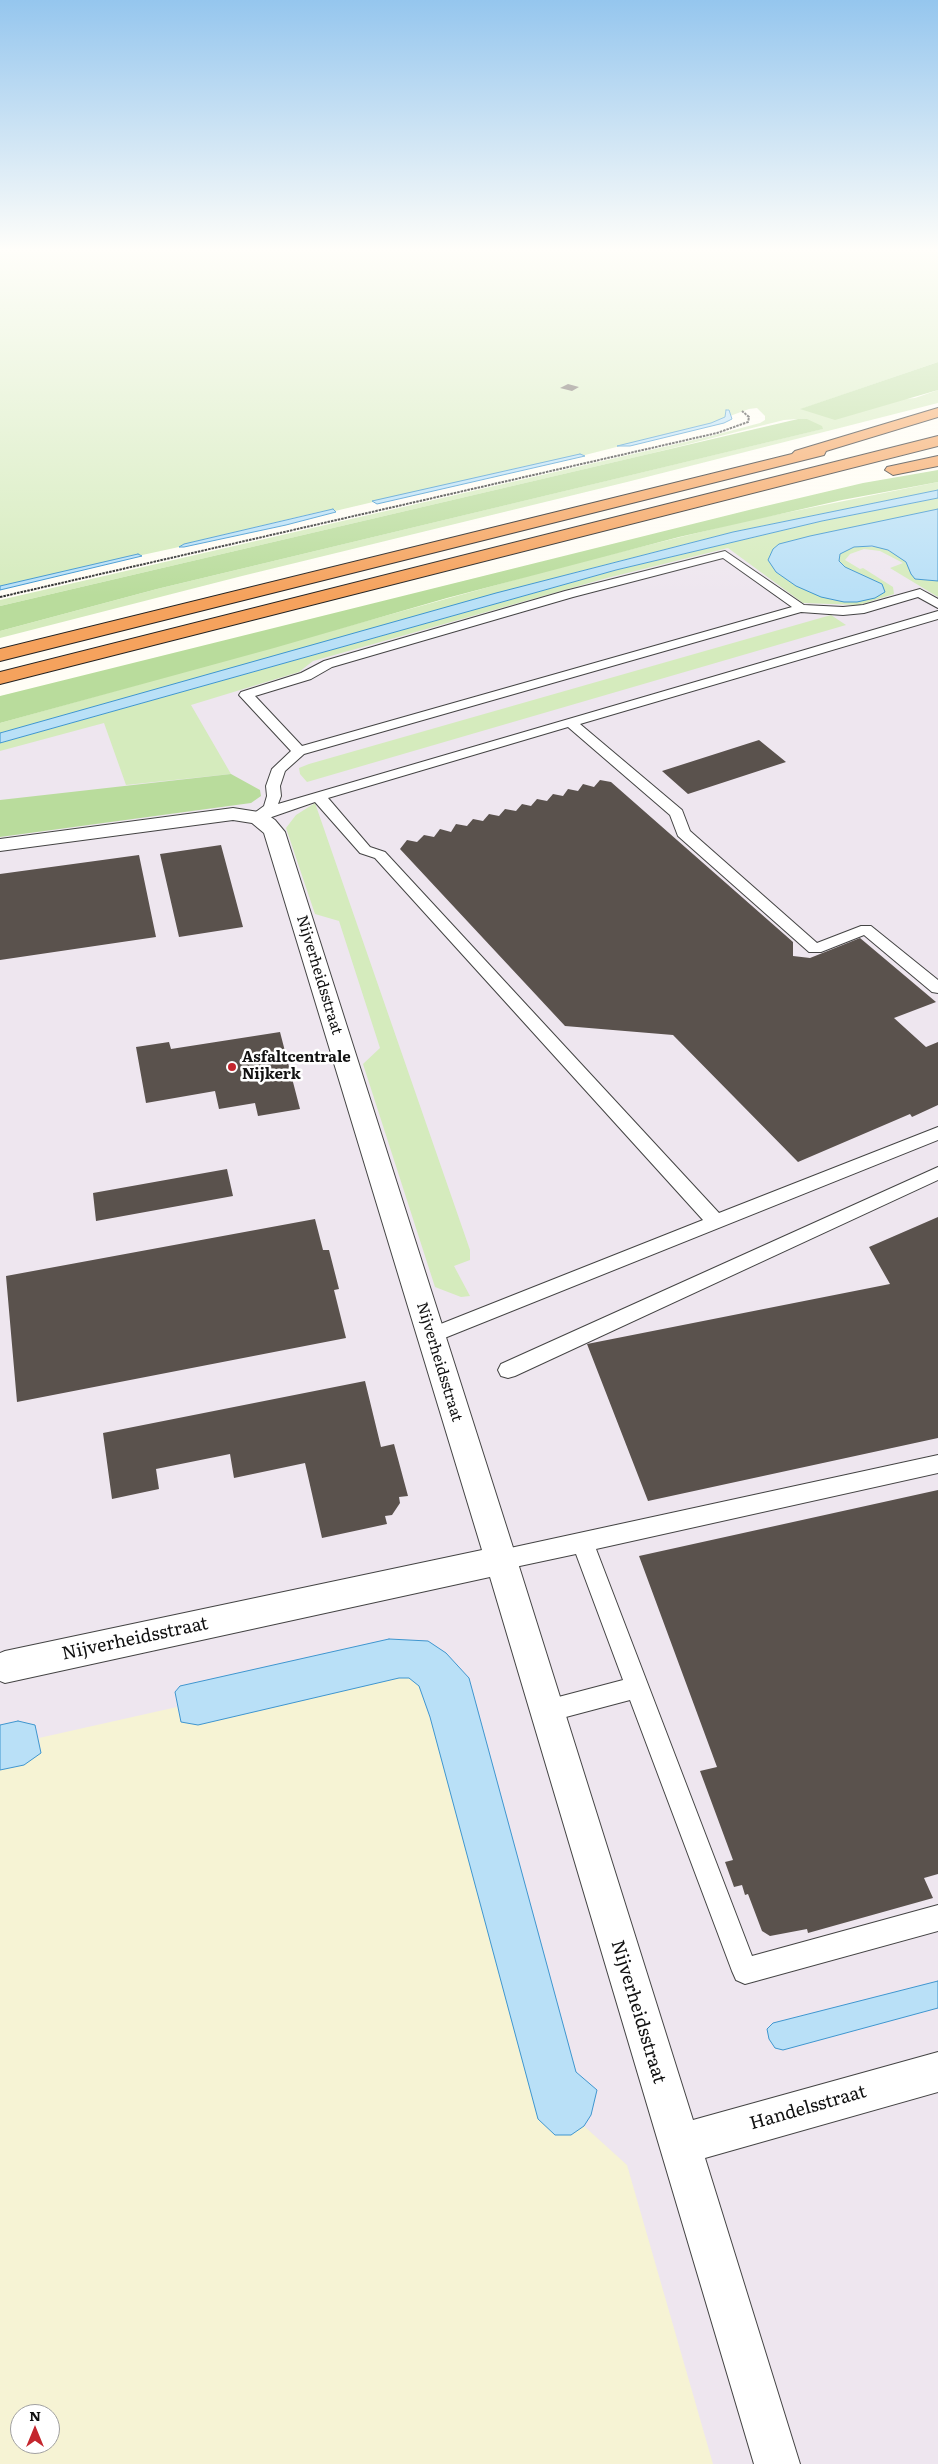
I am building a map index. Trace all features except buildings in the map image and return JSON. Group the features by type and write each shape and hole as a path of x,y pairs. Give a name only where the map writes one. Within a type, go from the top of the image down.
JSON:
{"highway":[{"path":"758,467 938,412"},
{"path":"0,655 938,422"},
{"path":"0,678 938,441"},
{"path":"874,474 938,462"},
{"path":"490,554 856,478"}],"street":[{"path":"0,846 222,815 258,817"},
{"name":"Nijverheidsstraat","path":"258,817 268,824 274,832 501,1560 678,2145 777,2464"},
{"name":"Nijverheidsstraat","path":"4,1667 501,1560"},
{"name":"Handelsstraat","path":"678,2145 938,2072"}],"lane":[{"path":"298,752 246,695 306,676 328,664 569,594 725,554 801,608"},
{"path":"258,817 270,808 274,796 273,786 279,769 298,752 801,608 864,609 920,593 938,604"},
{"path":"258,817 319,797 938,615"},
{"path":"571,723 677,813 683,833 815,949 866,929 938,988"},
{"path":"319,797 365,850 380,855 716,1222"},
{"path":"430,1336 938,1133"},
{"path":"508,1370 938,1173"},
{"path":"501,1560 938,1464"},
{"path":"583,1543 745,1971 938,1918"},
{"path":"547,1711 637,1688"}],"path":[{"path":"0,597 723,431 750,420 742,411"}],"shaded area":[{"path":"938,503 938,2464 0,2464 0,748 652,564"},
{"path":"399,1678 409,1678 419,1686 571,2134 584,2126 627,2165 713,2464 0,2464 0,1770 24,1765 41,1753 39,1738 177,1707 181,1722 198,1725"}],"green space":[{"path":"0,366 926,366 801,409 915,398 938,390 938,403 0,638 0,631 157,589 822,429 798,419 784,420 649,454 0,606 0,600 711,436 765,420 765,416 757,408 749,409 711,423 585,455 522,467 335,511 323,511 184,544 179,547 0,586"},
{"path":"926,366 938,366 938,390 835,420 800,409"},
{"path":"798,419 807,419 822,426 823,429 157,589 0,631 0,606"},
{"path":"938,470 938,482 842,500 679,537 447,598 274,648 0,723 0,696 753,509 863,483"},
{"path":"938,482 938,490 733,532 573,573 0,733 0,723 568,565 745,521"},
{"path":"938,498 938,509 779,544 768,560 776,572 796,586 832,600 857,602 882,584 845,567 838,561 838,557 843,551 854,547 880,547 894,553 906,562 911,574 915,578 938,581 938,597 890,568 903,563 880,551 864,549 850,554 845,560 860,569 863,568 893,587 894,594 859,605 803,603 728,548 607,578 313,661 299,672 191,705 231,774 126,785 104,723 0,751 0,743 616,570 822,521"},
{"path":"831,615 846,625 307,782 300,774 299,768 309,764"},
{"path":"231,774 260,790 261,796 251,803 0,837 0,800"},
{"path":"315,803 470,1250 470,1260 454,1266 470,1296 461,1297 435,1287 363,1064 380,1048 339,921 315,914 286,828 296,815"}],"water":[{"path":"726,410 729,410 732,419 724,423 630,446 617,446 711,423 725,417"},
{"path":"580,454 585,456 377,504 372,501"},
{"path":"938,490 938,498 822,521 616,570 0,743 0,733 496,593 733,532"},
{"path":"333,509 336,512 286,525 179,547 184,544"},
{"path":"938,509 938,581 915,579 906,562 888,550 872,546 854,547 840,554 839,561 845,567 882,584 885,592 875,598 857,602 844,602 821,597 796,586 776,572 768,560 773,549 779,544"},
{"path":"138,554 142,556 0,590 0,586"},
{"path":"389,1639 428,1641 446,1653 469,1678 576,2072 597,2090 591,2115 584,2126 571,2135 555,2135 538,2119 430,1717 419,1686 409,1678 399,1678 198,1725 181,1722 175,1692 180,1686"},
{"path":"18,1721 35,1725 41,1753 24,1765 0,1770 0,1725"},
{"path":"938,1981 938,2008 783,2050 775,2048 769,2039 767,2029 773,2023"}],"place":[{"name":"Asfaltcentrale Nijkerk","path":"232,1067"}]}
